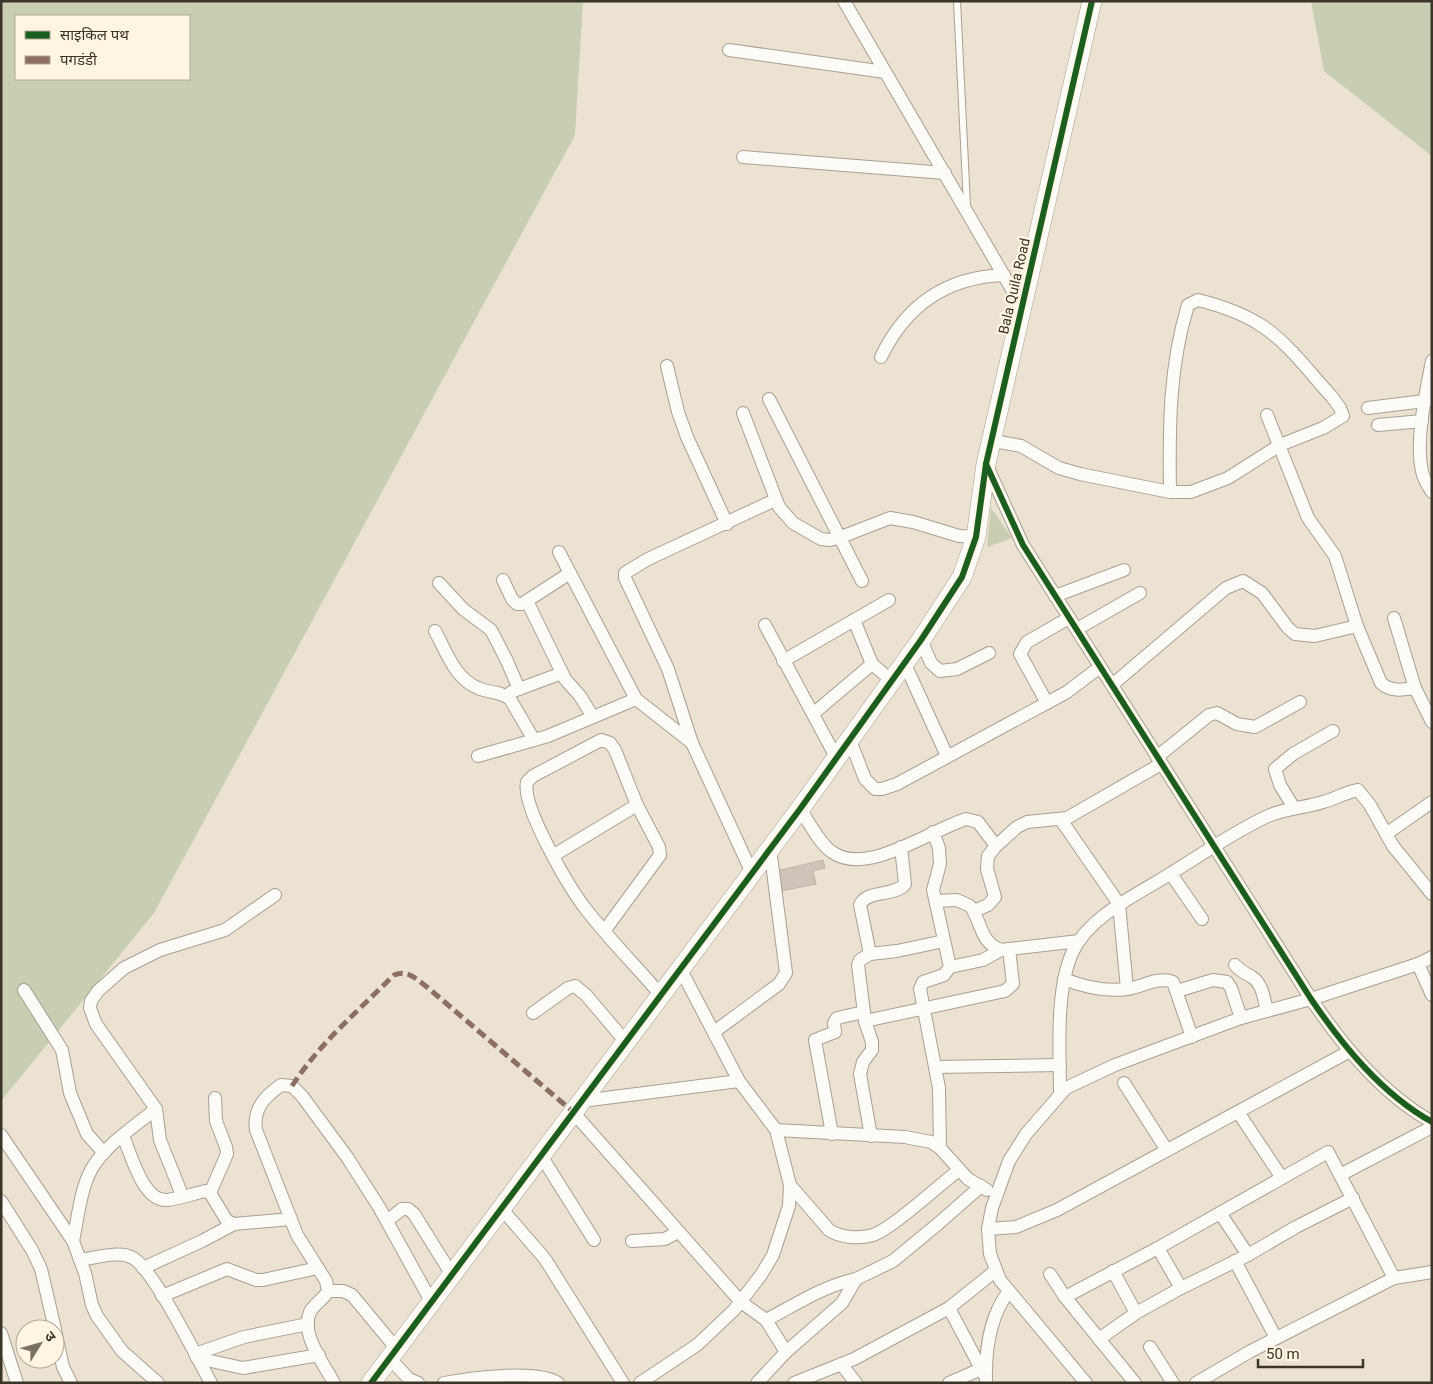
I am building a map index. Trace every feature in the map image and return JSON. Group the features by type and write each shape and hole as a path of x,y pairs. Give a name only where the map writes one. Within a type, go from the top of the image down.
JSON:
{"street":[{"path":"844,1 967,209 1021,305"},
{"name":"Bala Quila Road","path":"371,1383 431,1301 452,1276 540,1154 837,759 921,640 962,577 976,537 986,464 993,441 1021,305 1092,1"},
{"path":"729,50 885,72"},
{"path":"743,156 945,173"},
{"path":"881,357 895,333 925,302 938,292 968,278 1004,275"},
{"path":"993,441 1021,446 1068,471 1170,492 1191,492 1215,485 1280,445 1335,422 1343,416 1340,408 1290,352 1259,324 1217,305 1198,300 1191,302 1188,306 1180,335 1172,375 1169,423 1170,492"},
{"path":"1432,361 1428,400 1422,421 1423,475 1432,492"},
{"path":"667,366 686,437 727,524"},
{"path":"769,399 862,581"},
{"path":"1368,408 1428,400"},
{"path":"743,413 775,500 783,514 793,523 822,539 830,540 841,537 890,518 901,518 959,536 976,537"},
{"path":"1267,415 1308,518 1335,556 1357,626 1381,683 1386,687 1397,690 1415,688"},
{"path":"1378,425 1422,421"},
{"path":"986,464 1023,546 1311,999 1350,1051 1402,1102 1432,1122"},
{"path":"752,873 692,743 668,669 626,584 625,573 648,560 775,500"},
{"path":"559,552 636,699 692,743"},
{"path":"1055,596 1124,570"},
{"path":"503,580 512,599 517,604 527,601 570,573"},
{"path":"1112,685 1226,588 1236,583 1243,582 1262,593 1288,628 1296,634 1315,636 1357,626"},
{"path":"439,583 462,609 491,630 519,689"},
{"path":"1077,630 1140,593"},
{"path":"783,661 889,600"},
{"path":"527,601 562,673 592,717"},
{"path":"1047,703 1020,654 1027,642 1069,618"},
{"path":"1394,618 1415,688 1432,722"},
{"path":"854,620 872,664 891,680"},
{"path":"765,625 783,661 814,713 837,759"},
{"path":"434,631 463,680 483,690 504,694 562,673"},
{"path":"921,640 930,663 940,671 957,670 989,653"},
{"path":"904,662 947,756"},
{"path":"814,713 872,664"},
{"path":"850,740 865,779 875,789 882,789 897,784 1067,692 1100,667"},
{"path":"504,694 515,705 534,740"},
{"path":"478,756 534,740 636,699"},
{"path":"974,911 988,905 995,897 987,862 996,846 1017,827 1027,822 1060,820 1084,810 1159,760 1209,715 1216,713 1237,724 1255,727 1300,702"},
{"path":"1294,808 1280,785 1275,769 1293,754 1333,730"},
{"path":"605,930 660,854 659,847 637,805 615,750 606,740 595,742 537,773 527,782 527,795 539,827 585,907 660,994"},
{"path":"1060,1093 1064,979 1070,958 1078,942 1120,904 1267,816 1323,802 1358,790 1370,804 1386,834 1406,864 1432,894"},
{"path":"1386,834 1432,802"},
{"path":"554,855 637,805"},
{"path":"800,809 830,851 838,856 852,859 867,859 901,847 958,822 972,820 982,825 996,846"},
{"path":"1060,820 1120,904 1127,989"},
{"path":"933,832 940,854 940,864 933,890 950,967"},
{"path":"870,954 860,905 866,898 898,890 905,884 901,847"},
{"path":"714,1032 779,984 786,973 770,848"},
{"path":"1171,874 1202,919"},
{"path":"182,1195 160,1140 156,1109 96,1024 90,1008 91,1001 98,991 134,961 182,942 225,930 275,895"},
{"path":"936,901 958,900 970,906 974,911 983,936 994,948 1005,950 1078,942"},
{"path":"871,1136 860,1074 863,1062 872,1050 872,1042 864,1017 858,965 860,960 870,954 897,952 944,941"},
{"path":"940,1148 940,1098 920,985 944,974 950,967 983,960 1005,950"},
{"path":"832,1134 815,1040 835,1032 834,1022 837,1018 864,1017 924,1008 981,997 1010,988 1014,978 1005,950"},
{"path":"1086,1383 1009,1291 995,1271 990,1254 988,1229 996,1195 1018,1144 1060,1093 1077,1082 1124,1061 1241,1018 1311,999 1418,964 1432,957"},
{"path":"1418,964 1432,994"},
{"path":"1235,965 1242,973 1254,978 1260,984 1267,1011"},
{"path":"640,1383 697,1345 741,1302 773,1254 786,1217 790,1185 776,1130 739,1082 680,968"},
{"path":"1064,979 1094,988 1127,989 1166,979 1173,982 1192,1037"},
{"path":"1177,991 1214,980 1226,982 1231,988 1241,1018"},
{"path":"533,1013 575,986 586,994 625,1041"},
{"path":"24,990 62,1050 70,1093 87,1134 104,1153"},
{"path":"988,1229 1016,1227 1041,1217 1350,1051"},
{"path":"935,1067 1060,1065"},
{"path":"577,1106 739,1082"},
{"path":"1124,1084 1166,1149"},
{"path":"328,1291 326,1281 305,1250 291,1220 261,1147 254,1121 255,1113 261,1102 281,1085 292,1086 312,1107 388,1221 431,1301"},
{"path":"210,1193 226,1154 226,1147 216,1121 214,1098"},
{"path":"577,1106 678,1232 741,1302 766,1320 786,1352"},
{"path":"72,1241 87,1179 104,1153 156,1109"},
{"path":"1238,1112 1282,1178"},
{"path":"1340,1176 1432,1127"},
{"path":"776,1130 919,1138 931,1142 940,1148 959,1170 980,1186 996,1195"},
{"path":"1,1135 72,1241 80,1260 97,1316 122,1351 158,1383"},
{"path":"123,1136 144,1186 152,1196 166,1200 205,1191 210,1193 227,1221 234,1224"},
{"path":"1065,1297 1158,1248 1328,1152 1394,1278"},
{"path":"540,1154 594,1240"},
{"path":"790,1185 829,1230 837,1236 861,1236 881,1231 959,1170"},
{"path":"766,1320 815,1292 830,1285 856,1279 892,1261 939,1224 980,1186"},
{"path":"1099,1338 1136,1313 1181,1288 1248,1255 1296,1227 1353,1198"},
{"path":"1,1201 32,1250 40,1269 52,1319"},
{"path":"501,1208 545,1259 623,1383"},
{"path":"388,1221 402,1209 408,1209 414,1214 452,1276"},
{"path":"1220,1213 1248,1255"},
{"path":"143,1268 202,1242 234,1224 291,1220"},
{"path":"632,1241 665,1239 678,1232"},
{"path":"1158,1248 1181,1288"},
{"path":"80,1260 124,1254 134,1258 162,1296 211,1383"},
{"path":"1235,1261 1276,1338"},
{"path":"162,1296 228,1269 256,1280 263,1280 318,1268"},
{"path":"794,1383 841,1364 948,1308 995,1271"},
{"path":"1113,1271 1136,1313"},
{"path":"1196,1383 1276,1338 1394,1278 1432,1272"},
{"path":"1050,1274 1065,1297 1135,1383"},
{"path":"757,1383 786,1352 842,1303 856,1279"},
{"path":"334,1383 310,1337 308,1324 310,1312 328,1291 343,1291 352,1295 393,1353 409,1380 418,1383"},
{"path":"984,1376 989,1332 996,1309 1009,1291"},
{"path":"948,1308 984,1376"},
{"path":"196,1356 244,1337 308,1324"},
{"path":"1,1333 17,1383"},
{"path":"1150,1347 1173,1383"},
{"path":"196,1356 243,1368 320,1355"},
{"path":"841,1364 856,1383"},
{"path":"64,1369 70,1383"},
{"path":"444,1383 527,1375 549,1377 558,1383"},
{"path":"949,1383 984,1376"}],"lane":[{"path":"958,1 967,209"}],"green space":[{"path":"1,1 583,1 575,135 154,913 1,1101"},
{"path":"1311,1 1432,1 1432,156 1324,71"},
{"path":"991,508 1012,538 987,547"}],"building":[{"path":"823,860 825,868 813,871 816,884 781,891 777,871"}],"marked path":[{"path":"292,1086 314,1056 340,1028 394,975 404,973 412,976 427,987 572,1111"}],"cycle path":[{"path":"371,1383 800,809 921,640 962,577 976,537 986,464 1092,1"},
{"path":"986,464 1023,545 1311,999 1336,1034 1365,1068 1396,1098 1432,1122"}]}
